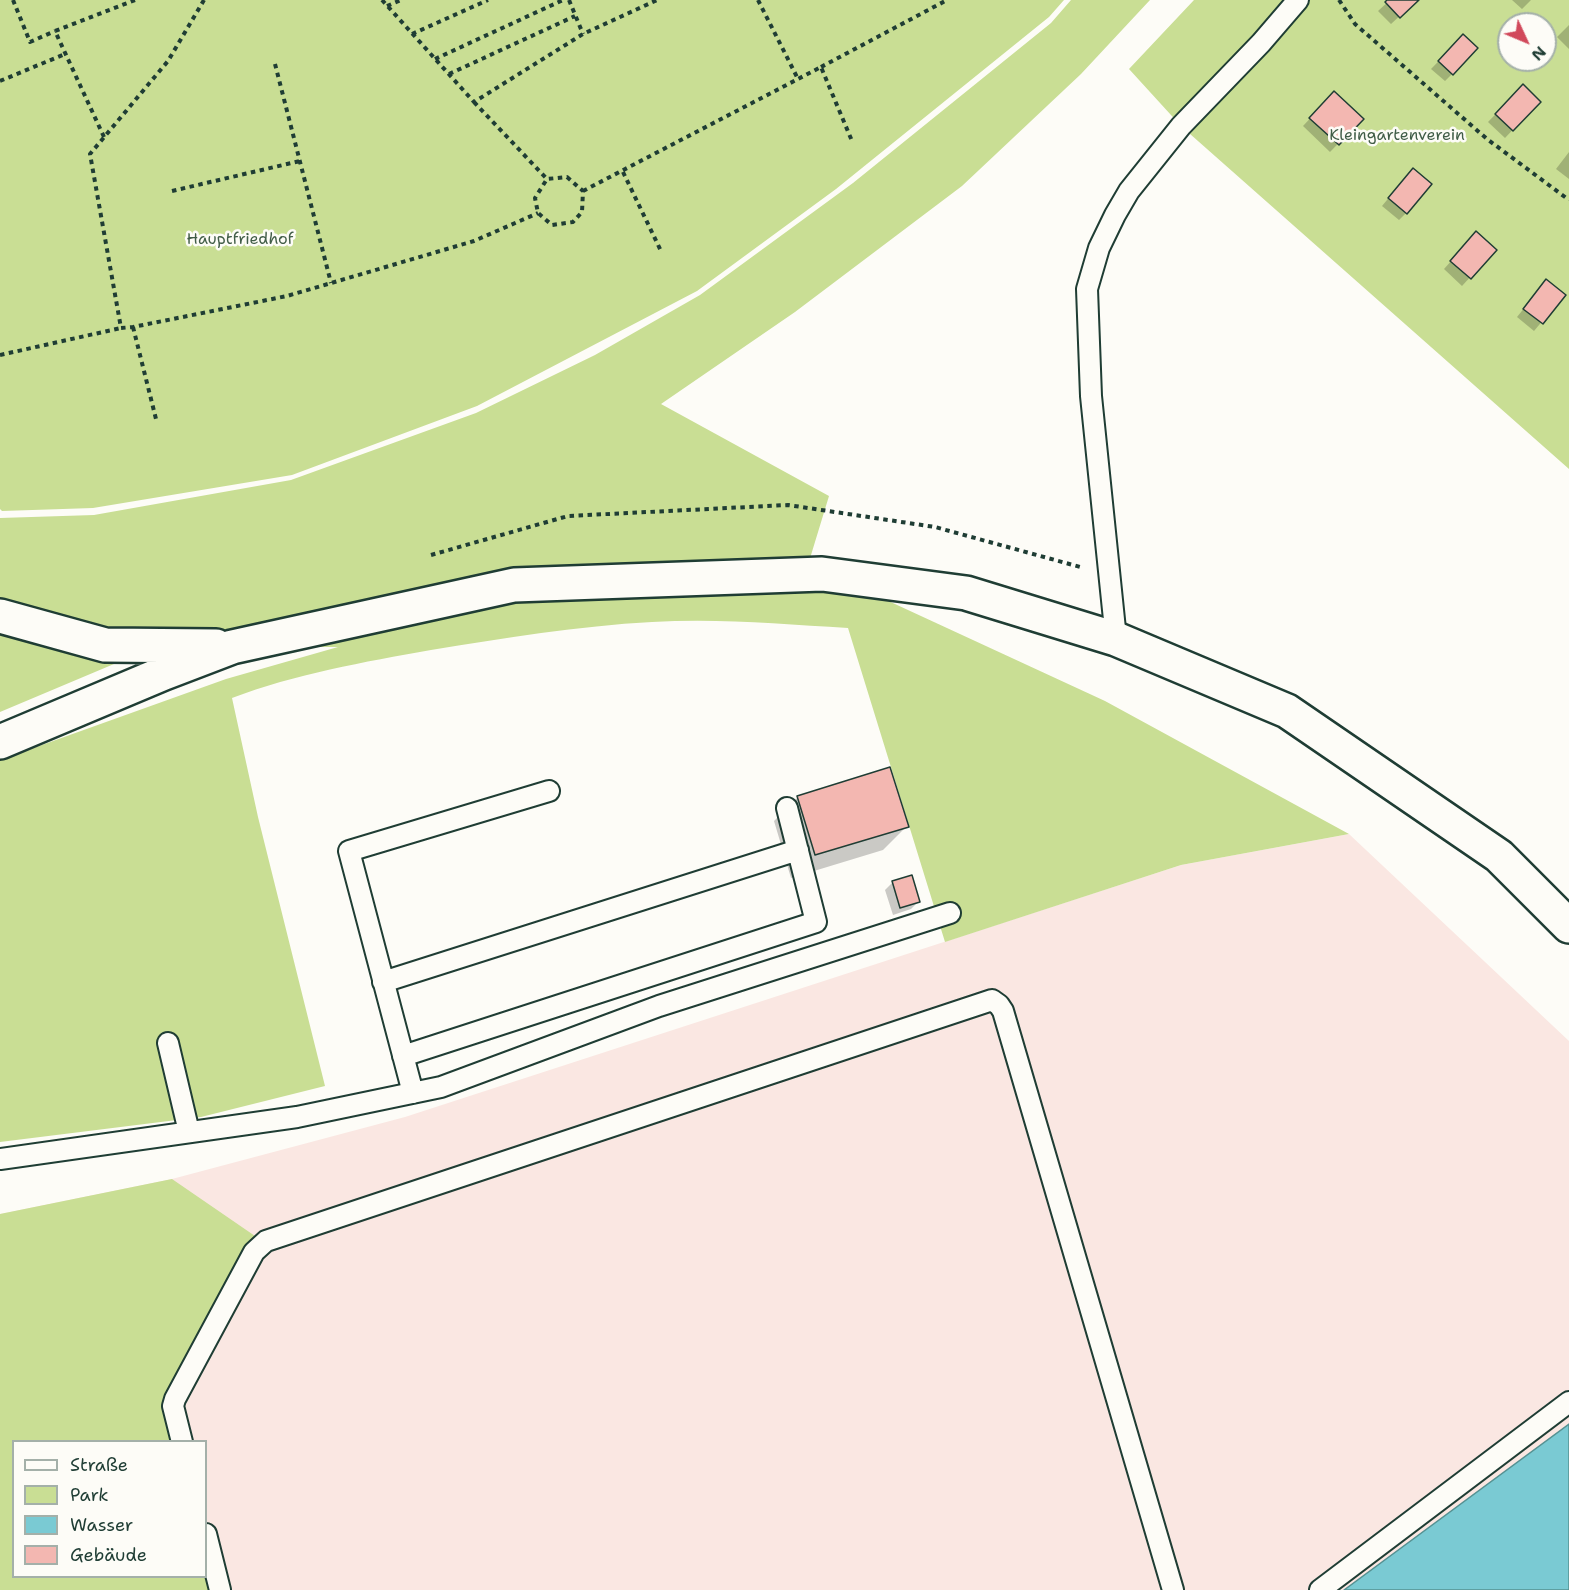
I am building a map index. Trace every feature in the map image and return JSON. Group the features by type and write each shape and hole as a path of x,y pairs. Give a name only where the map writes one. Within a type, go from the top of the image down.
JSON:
{"main road":[{"path":"0,742 232,647 514,585 822,574 966,593 1116,639 1287,711 1499,856 1569,926"},
{"path":"0,616 105,645 232,647"}],"lane":[{"path":"1116,639 1091,396 1087,289 1099,248 1130,191 1181,126 1261,43 1298,0"},
{"path":"413,1093 349,851 549,791"},
{"path":"403,1056 816,922 787,808"},
{"path":"383,982 798,850"},
{"path":"0,1159 297,1117 441,1087 659,1006 950,914"},
{"path":"182,1440 173,1406 175,1398 254,1252 266,1241 992,1000 1003,1011 1173,1590"},
{"path":"168,1042 189,1132"},
{"path":"1320,1590 1569,1402"},
{"path":"207,1538 220,1590"}],"path":[{"path":"14,0 30,42 135,0"},
{"path":"121,328 90,154 168,61 204,0"},
{"path":"382,0 474,102 548,179"},
{"path":"387,6 401,0"},
{"path":"412,34 488,0"},
{"path":"435,59 563,0"},
{"path":"569,0 583,34"},
{"path":"474,102 583,34 657,0"},
{"path":"758,0 798,79"},
{"path":"582,191 623,172 947,0"},
{"path":"1339,0 1355,24 1487,139 1569,200"},
{"path":"449,74 575,16"},
{"path":"55,31 104,137"},
{"path":"0,81 65,54"},
{"path":"275,64 331,283"},
{"path":"821,67 852,141"},
{"path":"172,191 300,161"},
{"path":"623,172 661,251"},
{"path":"567,177 582,191 582,212 573,222 552,225 538,213 535,198 548,179 567,177"},
{"path":"0,355 121,328 287,296 474,241 538,213"},
{"path":"133,327 157,423"},
{"path":"431,555 568,516 788,505 935,527 1110,576"}],"shaded area":[{"path":"1349,834 1569,1041 1569,1590 0,1590 0,1214 172,1179 405,1117 1181,865"}],"green space":[{"name":"Hauptfriedhof","path":"0,0 1064,0 1049,17 836,189 697,291 477,406 292,475 93,508 2,511 0,509"},
{"path":"1071,0 1150,0 1081,74 962,186 795,312 661,404 829,496 804,578 869,592 1105,701 1349,834 1181,865 945,942 848,628 725,621 624,624 486,641 330,670 280,682 232,698 258,817 325,1086 201,1117 0,1142 0,760 226,679 338,647 209,647 133,656 0,712 0,518 94,515 291,480 476,413 595,355 700,295 853,183 1051,23"},
{"name":"Kleingartenverein","path":"1194,0 1569,0 1569,469 1181,126 1129,69"},
{"path":"172,1179 255,1236 163,1405 172,1440 12,1440 12,1578 207,1578 207,1572 211,1590 0,1590 0,1214"}],"water":[{"path":"1569,1424 1569,1590 1344,1590"}],"building":[{"path":"1387,0 1419,0 1400,18 1385,2"},
{"path":"1463,34 1478,48 1453,75 1438,61"},
{"path":"1523,84 1541,102 1513,131 1495,114"},
{"path":"1334,91 1364,119 1339,145 1309,118"},
{"path":"1413,168 1432,184 1407,214 1388,198"},
{"path":"1476,231 1497,250 1471,279 1450,261"},
{"path":"1546,279 1566,295 1543,324 1523,309"},
{"path":"890,767 909,827 815,855 797,796"},
{"path":"912,875 920,902 900,908 892,881"}]}
